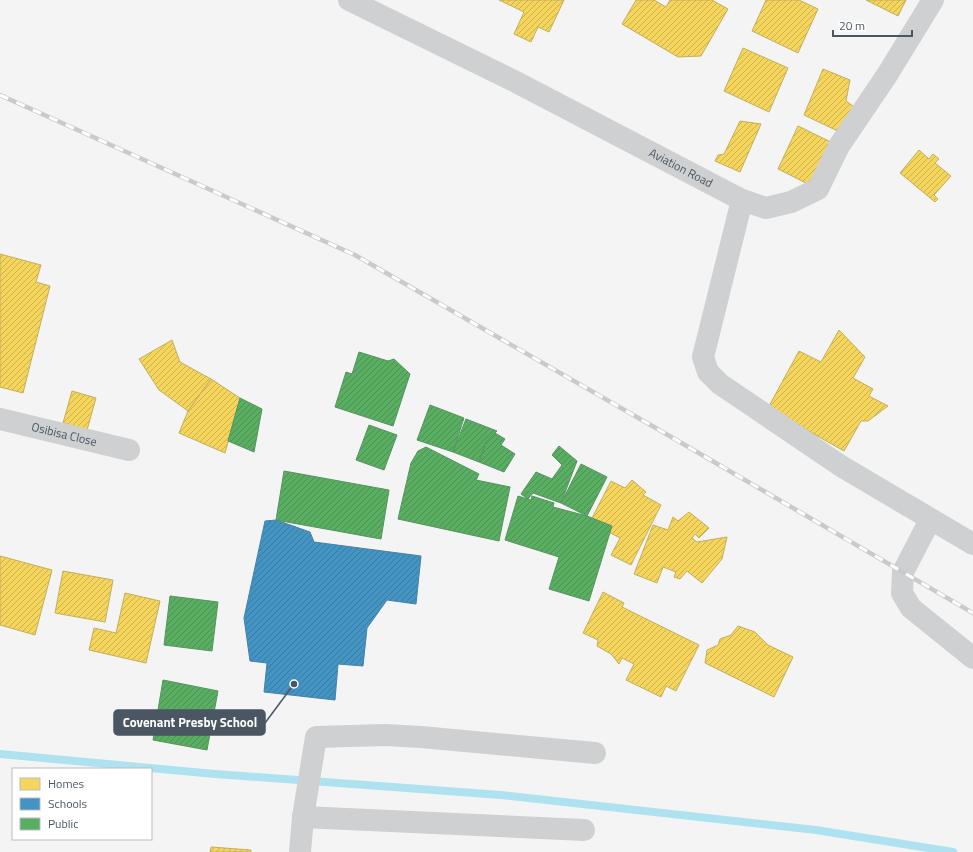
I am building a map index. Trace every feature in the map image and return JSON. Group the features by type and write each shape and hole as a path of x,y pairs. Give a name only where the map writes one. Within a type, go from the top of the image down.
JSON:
{"street":[{"name":"Aviation Road","path":"349,0 516,82 742,200 766,208 791,202 818,189 839,146 887,75 933,0"},
{"path":"742,200 703,357 708,372 720,384 840,466 973,544"},
{"name":"Osibisa Close","path":"0,419 129,450"},
{"path":"930,520 904,572 902,593 911,608 973,658"},
{"path":"300,852 303,817 316,737 385,735 595,753"},
{"path":"303,817 584,830"}],"building: Homes":[{"path":"499,0 564,0 549,32 538,27 531,42 514,34 524,12"},
{"path":"636,0 654,0 666,7 670,0 712,0 728,9 701,56 678,57 622,24"},
{"path":"766,0 799,0 818,9 798,53 752,31"},
{"path":"866,0 906,0 898,16"},
{"path":"743,48 788,68 769,112 724,91"},
{"path":"823,69 850,80 846,101 853,106 846,135 804,115"},
{"path":"740,121 761,124 740,172 715,161 718,155 724,154"},
{"path":"798,126 839,146 818,189 778,169"},
{"path":"919,150 929,159 933,154 939,159 935,163 951,176 934,195 938,199 935,202 900,173"},
{"path":"0,254 41,265 36,282 50,286 23,393 0,387"},
{"path":"839,330 865,357 853,378 873,389 869,396 888,406 868,421 861,421 844,451 768,408 799,351 821,362"},
{"path":"172,340 180,362 211,379 188,411 159,390 139,359"},
{"path":"211,379 240,398 225,453 179,433 188,411"},
{"path":"72,391 96,398 87,430 63,423"},
{"path":"632,480 646,492 643,495 661,505 631,565 611,555 620,538 590,522 611,481 625,488"},
{"path":"689,512 709,528 699,538 695,534 692,538 697,542 727,537 722,559 702,583 687,571 680,579 674,577 676,572 663,567 657,583 634,574 653,525 668,530 673,517 678,521"},
{"path":"0,556 52,570 35,635 0,625"},
{"path":"63,571 113,580 105,622 55,613"},
{"path":"603,592 624,603 622,607 699,645 676,691 666,686 661,697 626,680 634,664 622,658 619,664 611,654 597,646 598,640 583,633"},
{"path":"125,593 160,601 146,663 89,650 94,628 116,633"},
{"path":"738,626 755,632 768,645 793,657 774,697 705,663 707,650 718,645 720,639 731,635"},
{"path":"211,847 251,850 251,852 210,852"}],"building: Schools":[{"path":"276,520 310,532 314,542 421,556 416,604 387,600 367,628 363,666 338,664 335,700 264,692 267,663 250,661 244,618 265,521"}],"building: Public":[{"path":"359,352 388,361 394,359 410,374 393,426 335,407 346,372 352,374"},
{"path":"240,398 262,409 254,452 228,441"},
{"path":"430,405 464,418 453,452 417,440"},
{"path":"466,419 497,431 486,442 479,462 453,452"},
{"path":"369,425 397,435 384,470 356,460"},
{"path":"495,433 505,439 501,445 515,454 504,472 479,462 486,442"},
{"path":"559,446 577,461 561,503 533,493 528,499 521,494 536,472 552,479 562,465 552,455"},
{"path":"426,447 479,474 476,480 510,487 499,541 398,519 411,463 418,451"},
{"path":"581,464 607,477 587,516 561,503"},
{"path":"284,471 389,490 381,539 276,520"},
{"path":"518,496 531,500 532,496 554,503 553,507 587,516 612,526 589,601 549,589 559,557 505,540"},
{"path":"170,596 218,602 212,651 164,645"},
{"path":"163,680 218,691 207,750 153,740"}],"waterway":[{"path":"0,754 150,768"},
{"path":"152,768 501,795 816,830 953,852"}],"railway":[{"path":"0,95 355,255 973,613"}],"place":[{"name":"Covenant Presby School","path":"294,684"}]}
